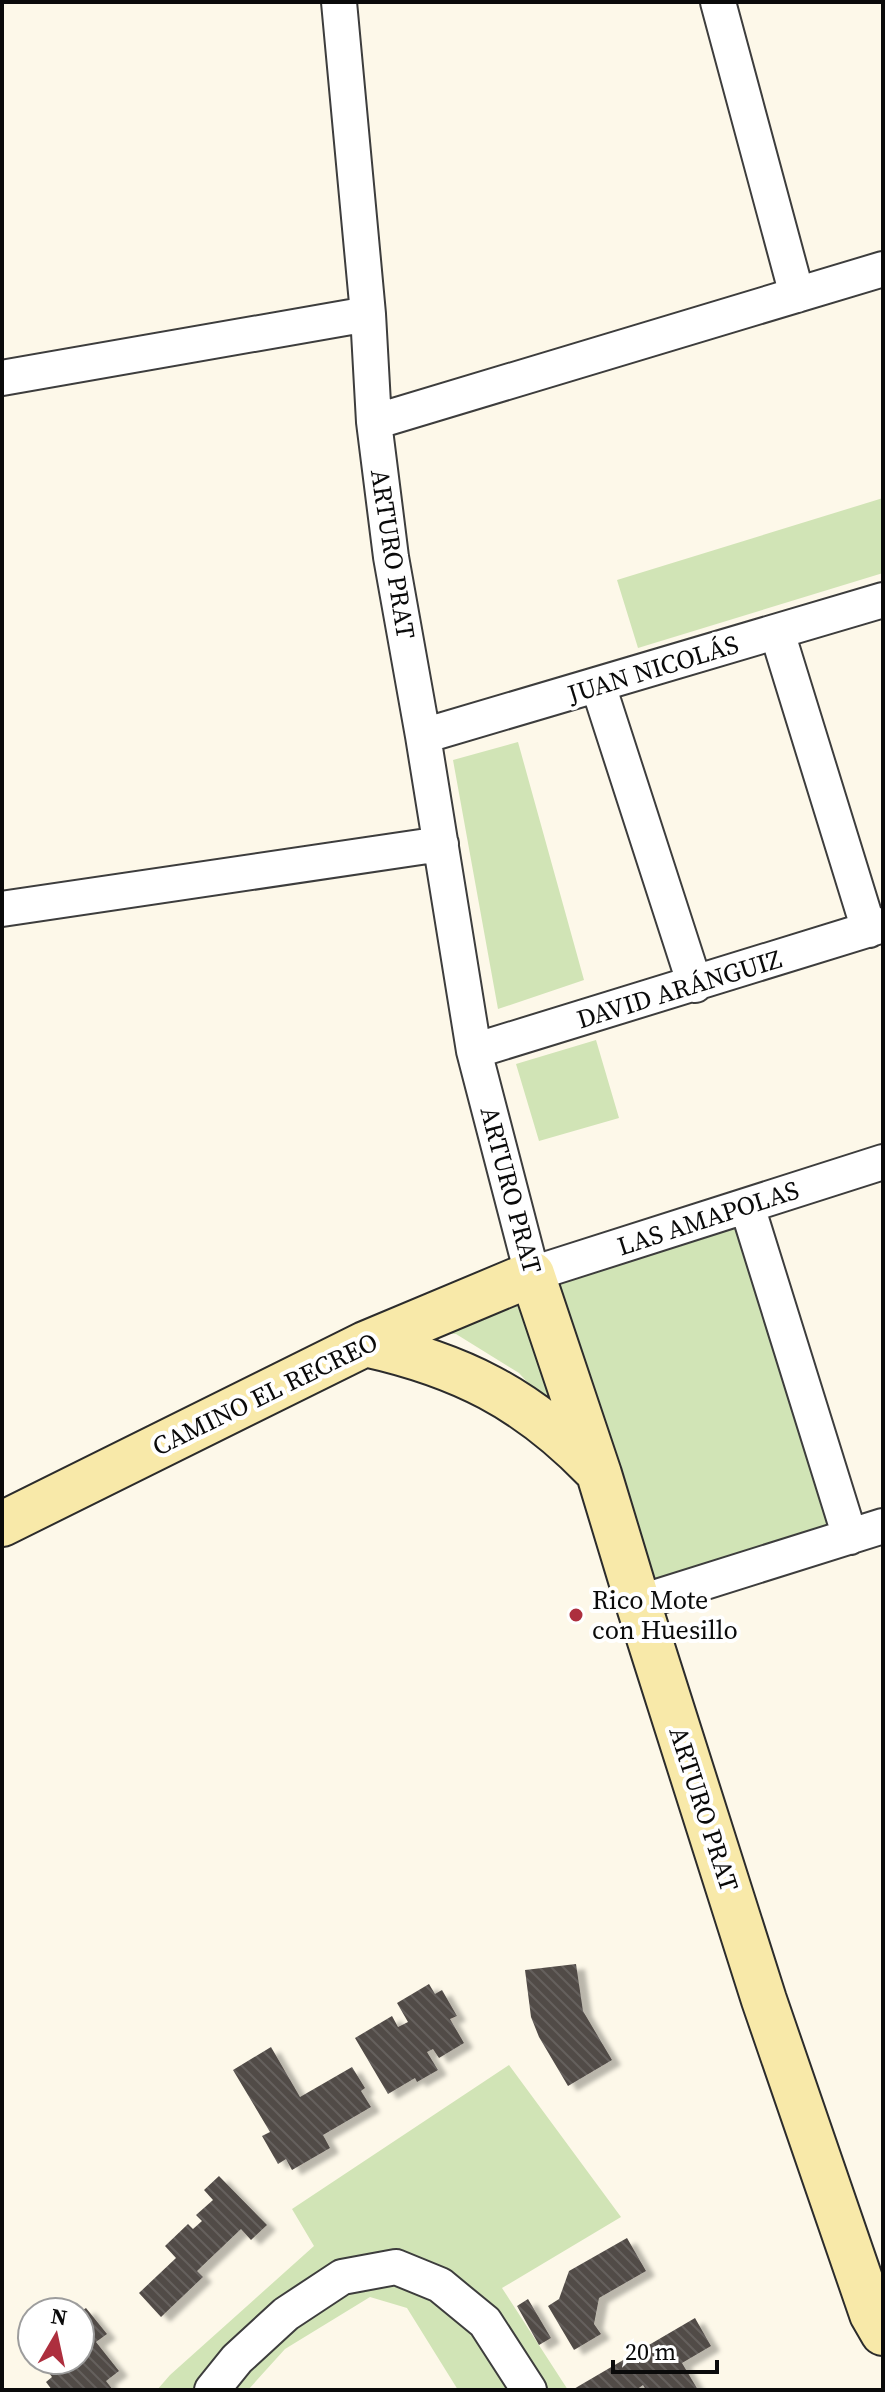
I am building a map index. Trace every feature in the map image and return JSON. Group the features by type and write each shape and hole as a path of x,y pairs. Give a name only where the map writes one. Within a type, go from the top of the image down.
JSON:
{"main road":[{"name":"CAMINO EL RECREO","path":"2,1524 365,1344 532,1274"},
{"name":"ARTURO PRAT","path":"532,1274 599,1474 764,2000 872,2314 883,2333"},
{"path":"365,1344 433,1362 485,1384 547,1424 599,1474"}],"street":[{"name":"ARTURO PRAT","path":"339,2 368,314 374,422 391,557 474,1051 532,1274"},
{"path":"718,2 797,295"},
{"path":"374,422 883,269"},
{"path":"2,378 368,314"},
{"name":"JUAN NICOLÁS","path":"423,736 883,600"},
{"path":"777,632 876,928"},
{"path":"598,685 695,985"},
{"path":"2,909 441,844"},
{"name":"DAVID ARÁNGUIZ","path":"474,1051 876,928"},
{"name":"LAS AMAPOLAS","path":"532,1274 883,1162"},
{"path":"747,1206 850,1537"},
{"path":"638,1603 883,1526"},
{"path":"212,2390 237,2359 286,2314 342,2277 396,2267 440,2285 485,2322 529,2390"}],"green space":[{"path":"883,498 883,573 638,648 617,580"},
{"path":"518,742 584,980 498,1009 453,760"},
{"path":"596,1040 619,1118 539,1141 516,1064"},
{"path":"747,1206 850,1537 638,1603 532,1274"},
{"path":"523,1294 575,1435 519,1373 456,1334 409,1332"},
{"path":"509,2065 621,2217 502,2288 568,2390 458,2390 407,2308 370,2297 285,2349 248,2390 157,2390 314,2246 292,2209"}],"building":[{"path":"576,1964 583,2011 612,2060 568,2086 539,2037 531,2017 525,1970"},
{"path":"429,1984 435,1994 442,1990 457,2016 450,2019 464,2043 439,2058 433,2049 427,2052 438,2070 417,2082 415,2078 388,2094 355,2038 392,2016 398,2027 408,2022 397,2003"},
{"path":"271,2047 300,2097 352,2067 365,2088 361,2091 371,2107 323,2135 330,2148 292,2170 286,2159 278,2164 262,2136 270,2132 233,2070"},
{"path":"219,2176 267,2225 251,2240 241,2229 197,2271 203,2277 161,2317 139,2293 176,2258 165,2246 188,2224 193,2229 202,2221 196,2215 213,2200 204,2190"},
{"path":"627,2238 646,2271 599,2298 594,2324 601,2334 574,2350 548,2306 559,2299 569,2271"},
{"path":"528,2299 551,2338 539,2345 517,2306"},
{"path":"695,2318 711,2346 682,2363 698,2390 646,2390 643,2385 636,2390 572,2390"},
{"path":"96,2320 107,2334 96,2342"},
{"path":"96,2342 119,2371 106,2381 113,2390 52,2390 46,2382 52,2377 96,2376"}],"place":[{"name":"Rico Mote con Huesillo","path":"576,1615"}]}
